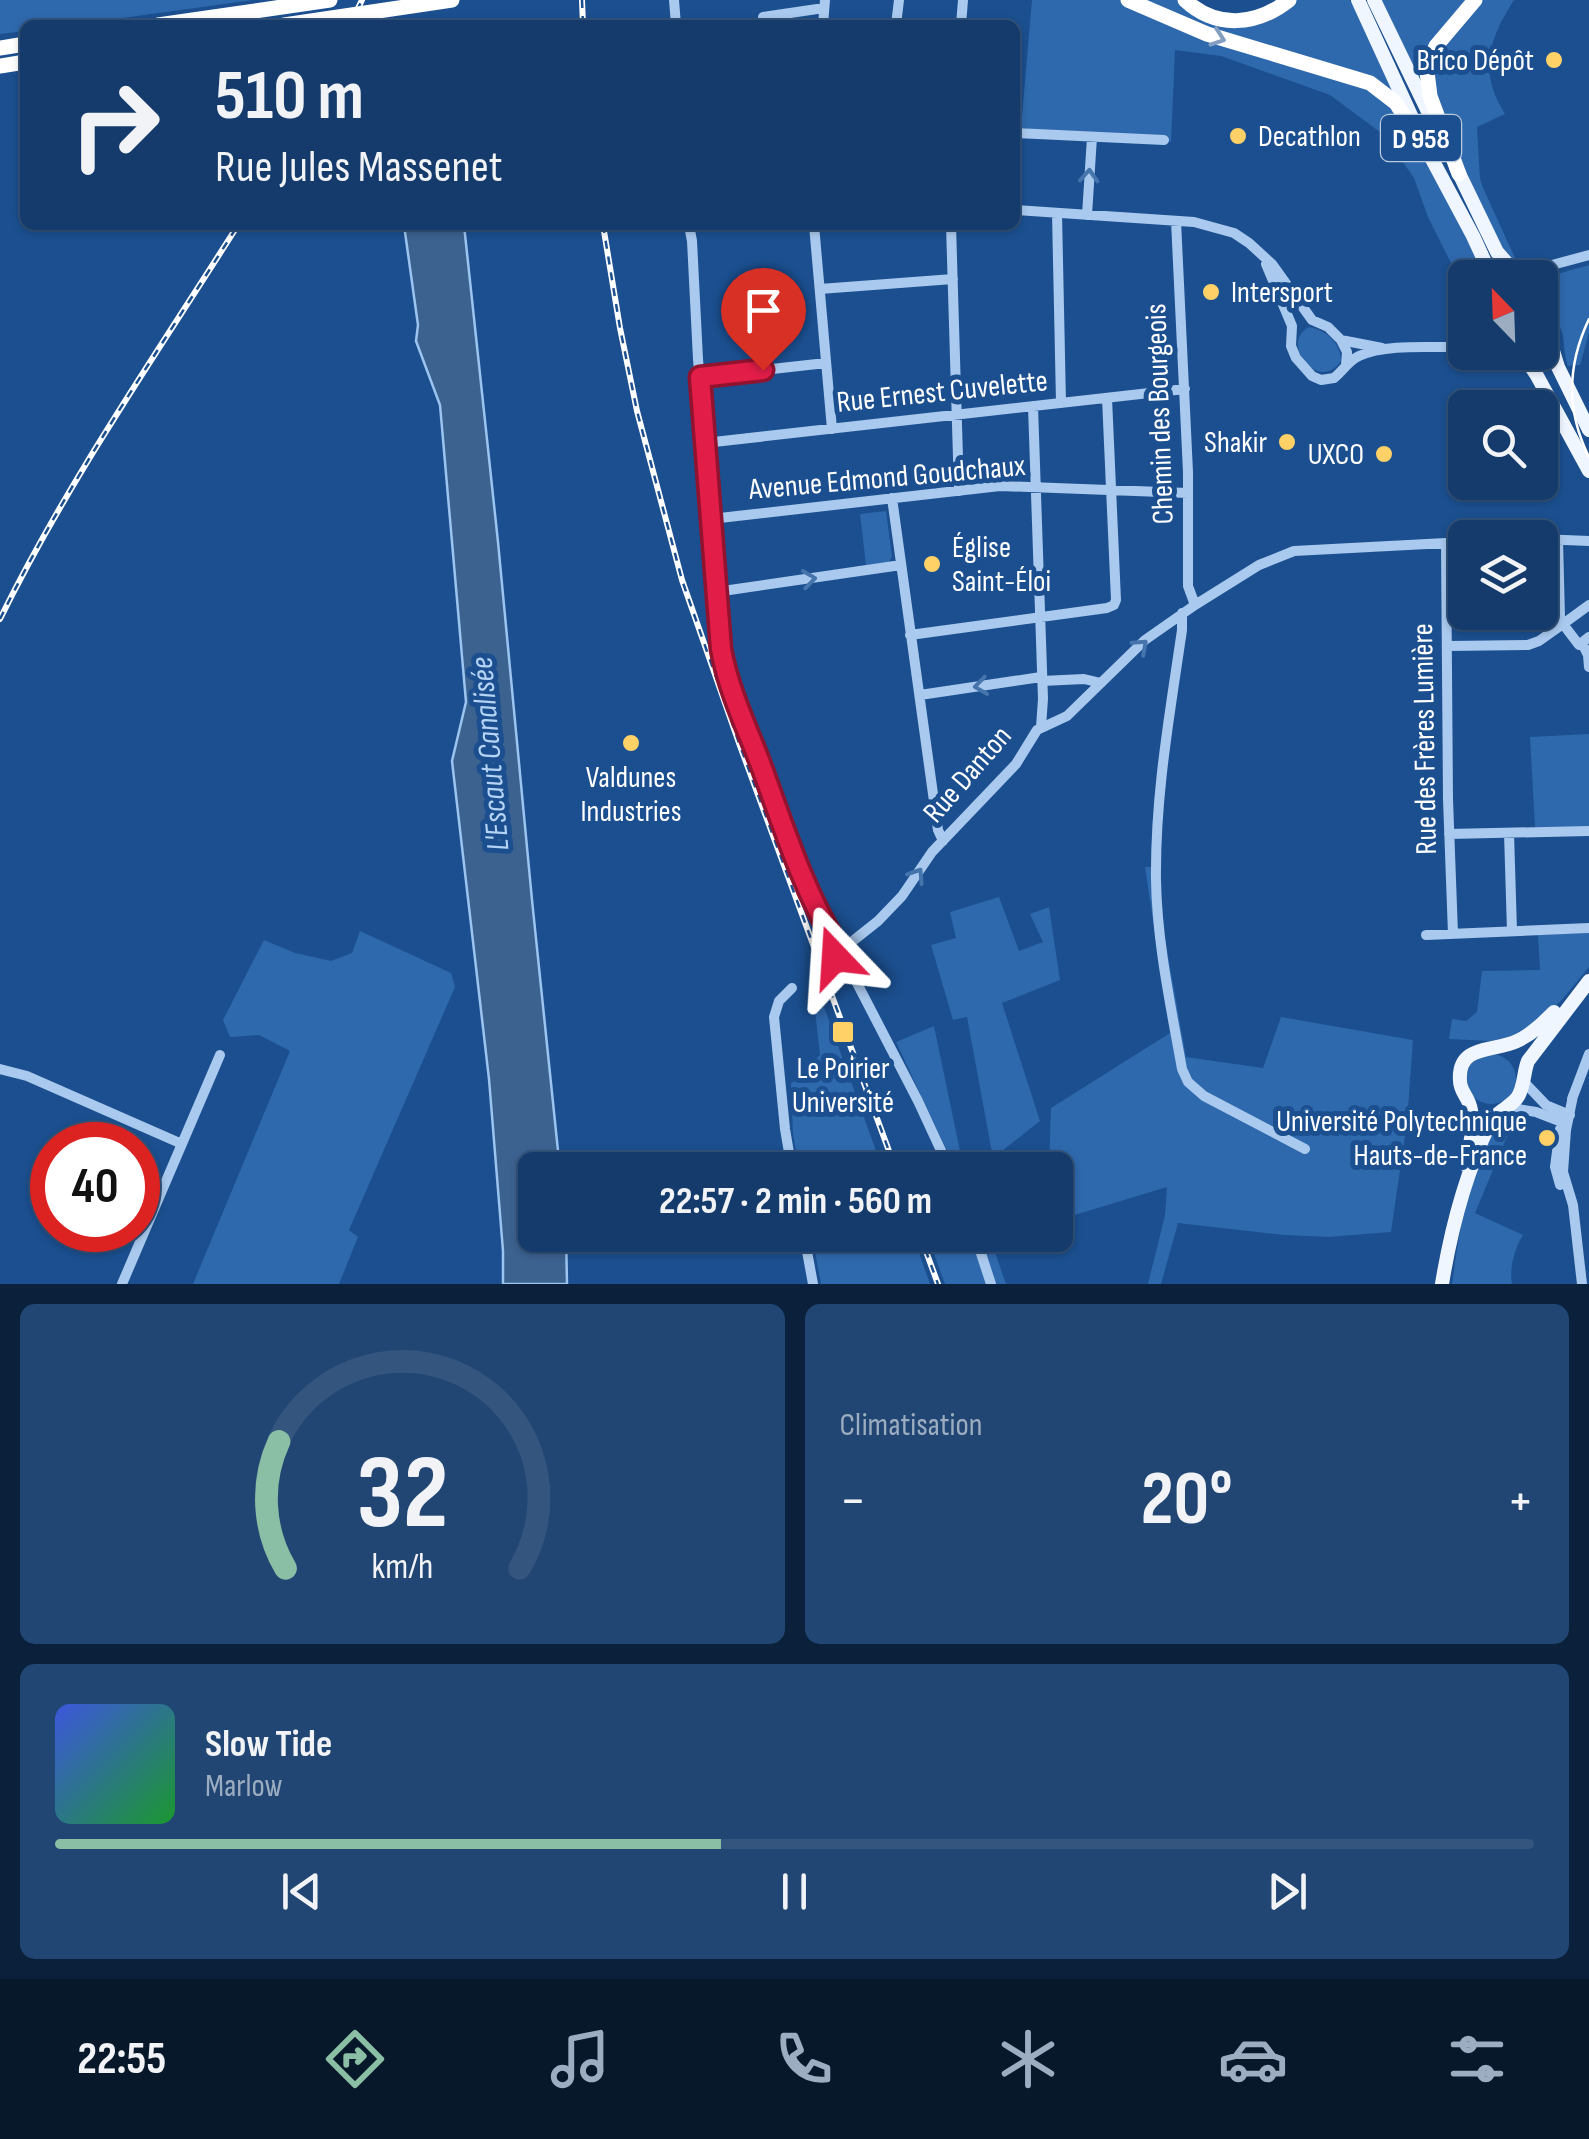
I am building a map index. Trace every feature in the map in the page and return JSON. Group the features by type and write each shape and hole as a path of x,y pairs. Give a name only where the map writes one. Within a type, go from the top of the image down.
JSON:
{"highway":[{"path":"192,20 330,0"},
{"path":"318,20 452,0"},
{"path":"1128,0 1207,34 1370,84 1400,108 1428,154"},
{"path":"1185,0 1209,16 1236,22 1263,16 1288,0"},
{"path":"1459,174 1430,96 1427,72 1436,46 1475,0"}],"main road":[{"name":"D 958","path":"1358,0 1428,154 1483,260"},
{"name":"D 958","path":"1374,0 1493,244 1505,260"},
{"path":"1558,365 1589,430"},
{"path":"1532,370 1589,471"},
{"path":"1442,1284 1471,1135 1472,1118 1460,1083 1464,1064 1478,1050 1517,1042 1539,1027 1589,973"},
{"path":"1456,1215 1490,1124 1518,1095 1539,1045 1589,981"},
{"path":"1497,1048 1514,1056 1523,1077"},
{"path":"1468,1100 1482,1109 1503,1108"}],"street":[{"path":"764,18 824,4"},
{"path":"1020,133 1164,140"},
{"path":"1087,215 1092,137"},
{"path":"1020,210 1172,220 1230,231 1262,254 1312,320 1328,327 1341,340 1347,352 1346,366"},
{"path":"1057,213 1062,403"},
{"name":"Chemin des Bourgeois","path":"1172,220 1185,389 1188,586 1195,605"},
{"path":"690,230 721,649 732,690 798,868 835,942 832,952 836,958 844,958"},
{"path":"814,230 832,429"},
{"path":"952,230 959,491"},
{"path":"1262,254 1293,331"},
{"path":"1558,264 1589,258"},
{"path":"1558,269 1589,258"},
{"path":"820,289 953,279"},
{"path":"1312,320 1303,322 1290,338 1292,350 1312,376 1330,379 1364,354 1388,349 1448,347"},
{"path":"1341,340 1388,349"},
{"path":"700,377 826,363"},
{"name":"Rue Ernest Cuvelette","path":"705,443 1185,389"},
{"path":"910,634 1112,606 1116,600 1107,398"},
{"path":"1033,406 1041,728"},
{"name":"Avenue Edmond Goudchaux","path":"711,519 994,486 1188,493"},
{"path":"892,498 938,830 943,841"},
{"path":"1589,541 1558,540 1560,618 1579,645 1586,640 1589,667"},
{"name":"Rue Danton","path":"849,944 902,896 932,852 1010,770 1035,732 1068,716 1145,640 1195,605 1259,565 1294,550 1446,543"},
{"name":"Rue des Frères Lumière","path":"1446,543 1453,934"},
{"path":"716,592 901,566"},
{"path":"1448,646 1528,645 1589,605"},
{"path":"1182,614 1158,795 1156,854 1160,929 1182,1069 1188,1082 1204,1096 1305,1149"},
{"path":"920,695 1042,679 1084,678 1101,683"},
{"path":"1449,834 1589,831"},
{"path":"1510,833 1512,931"},
{"path":"1426,935 1589,928"},
{"path":"835,942 843,940 849,944 844,958"},
{"path":"844,958 942,1152"},
{"path":"789,1152 774,1021 777,1004 792,988"},
{"path":"1582,1284 1573,1214 1555,1171 1566,1118 1589,1054"},
{"path":"122,1284 220,1055"},
{"path":"0,1069 27,1076 182,1144"},
{"path":"1523,1077 1546,1105 1566,1118"},
{"path":"1503,1108 1566,1118"},
{"path":"807,1252 813,1284"},
{"path":"980,1252 990,1284"}],"shaded area":[{"path":"0,0 253,0 108,20 20,20 20,32 0,34"},
{"path":"1032,0 1119,0 1212,43 1361,84 1380,95 1408,129 1480,260 1450,260 1414,178 1384,135 1330,95 1221,56 1175,50 1171,142 1021,128"},
{"path":"1136,0 1180,0 1221,24 1294,0 1350,0 1399,97 1238,42"},
{"path":"1381,0 1471,0 1422,83"},
{"path":"1480,0 1514,0 1498,28 1490,56 1492,84 1505,114 1477,127 1480,179 1519,260 1504,254 1435,97 1437,53"},
{"path":"1589,265 1589,333 1580,365 1568,366 1558,324 1558,274"},
{"path":"1309,327 1327,334 1335,343 1341,361 1332,370 1313,369 1300,353 1301,334"},
{"path":"886,511 892,557 889,562 866,565 860,514"},
{"path":"1589,734 1589,827 1535,827 1530,737"},
{"path":"1145,867 1159,867 1164,933 1186,1057 1263,1068 1281,1017 1413,1040 1407,1122 1391,1232 1328,1237 1178,1223 1161,1284 1148,1284 1165,1215 1167,1187 1073,1216 1073,1152 1050,1152 1051,1108 1170,1033"},
{"path":"999,897 1019,951 1043,942 1030,914 1049,907 1060,980 1002,1003 1040,1121 1001,1152 992,1152 967,1017 953,1020 931,945 956,938 950,912"},
{"path":"360,931 451,973 455,987 349,1230 358,1237 339,1284 193,1284 290,1051 259,1035 230,1037 223,1020 264,940 295,953 331,961 352,953"},
{"path":"1589,933 1589,967 1560,1002 1534,1023 1512,1036 1491,1041 1449,1039 1452,1019 1466,1021 1477,1012 1482,971 1540,970 1538,935"},
{"path":"810,966 876,1152 796,1152 791,1084 820,1055"},
{"path":"934,1026 960,1152 948,1152 896,1042"},
{"path":"1491,1054 1509,1061 1516,1079 1509,1097 1491,1104 1473,1097 1466,1079 1473,1061"},
{"path":"1505,1114 1516,1115 1475,1213 1523,1235 1513,1258 1512,1284 1452,1284 1475,1170 1493,1129"},
{"path":"815,1252 919,1252 930,1284 821,1284"},
{"path":"933,1252 995,1252 1006,1284 945,1284"}],"water":[{"name":"L'Escaut Canalisée","path":"405,230 465,230 558,1152 518,1152 518,1252 566,1252 567,1284 503,1284 489,1079 452,761 466,702 440,405 416,341 418,325"}],"tram line":[{"path":"1589,319 1576,353 1572,388 1576,422 1589,457"}],"railway":[{"path":"352,20 362,0"},
{"path":"582,0 583,20"},
{"path":"0,619 84,468 235,230"},
{"path":"604,230 637,411 682,580 889,1152"},
{"path":"926,1252 938,1284"}],"place":[{"name":"Brico Dépôt","path":"1554,60"},
{"name":"Decathlon","path":"1238,136"},
{"name":"Intersport","path":"1211,292"},
{"name":"Shakir","path":"1287,442"},
{"name":"UXCO","path":"1384,454"},
{"name":"Église Saint-Éloi","path":"932,564"},
{"name":"Valdunes Industries","path":"631,743"},
{"name":"Le Poirier Université","path":"843,1032"},
{"name":"Université Polytechnique Hauts-de-France","path":"1547,1138"}],"route":[{"path":"763,370 700,377 721,649 742,720 798,868 835,942 831,949 835,957"}]}
